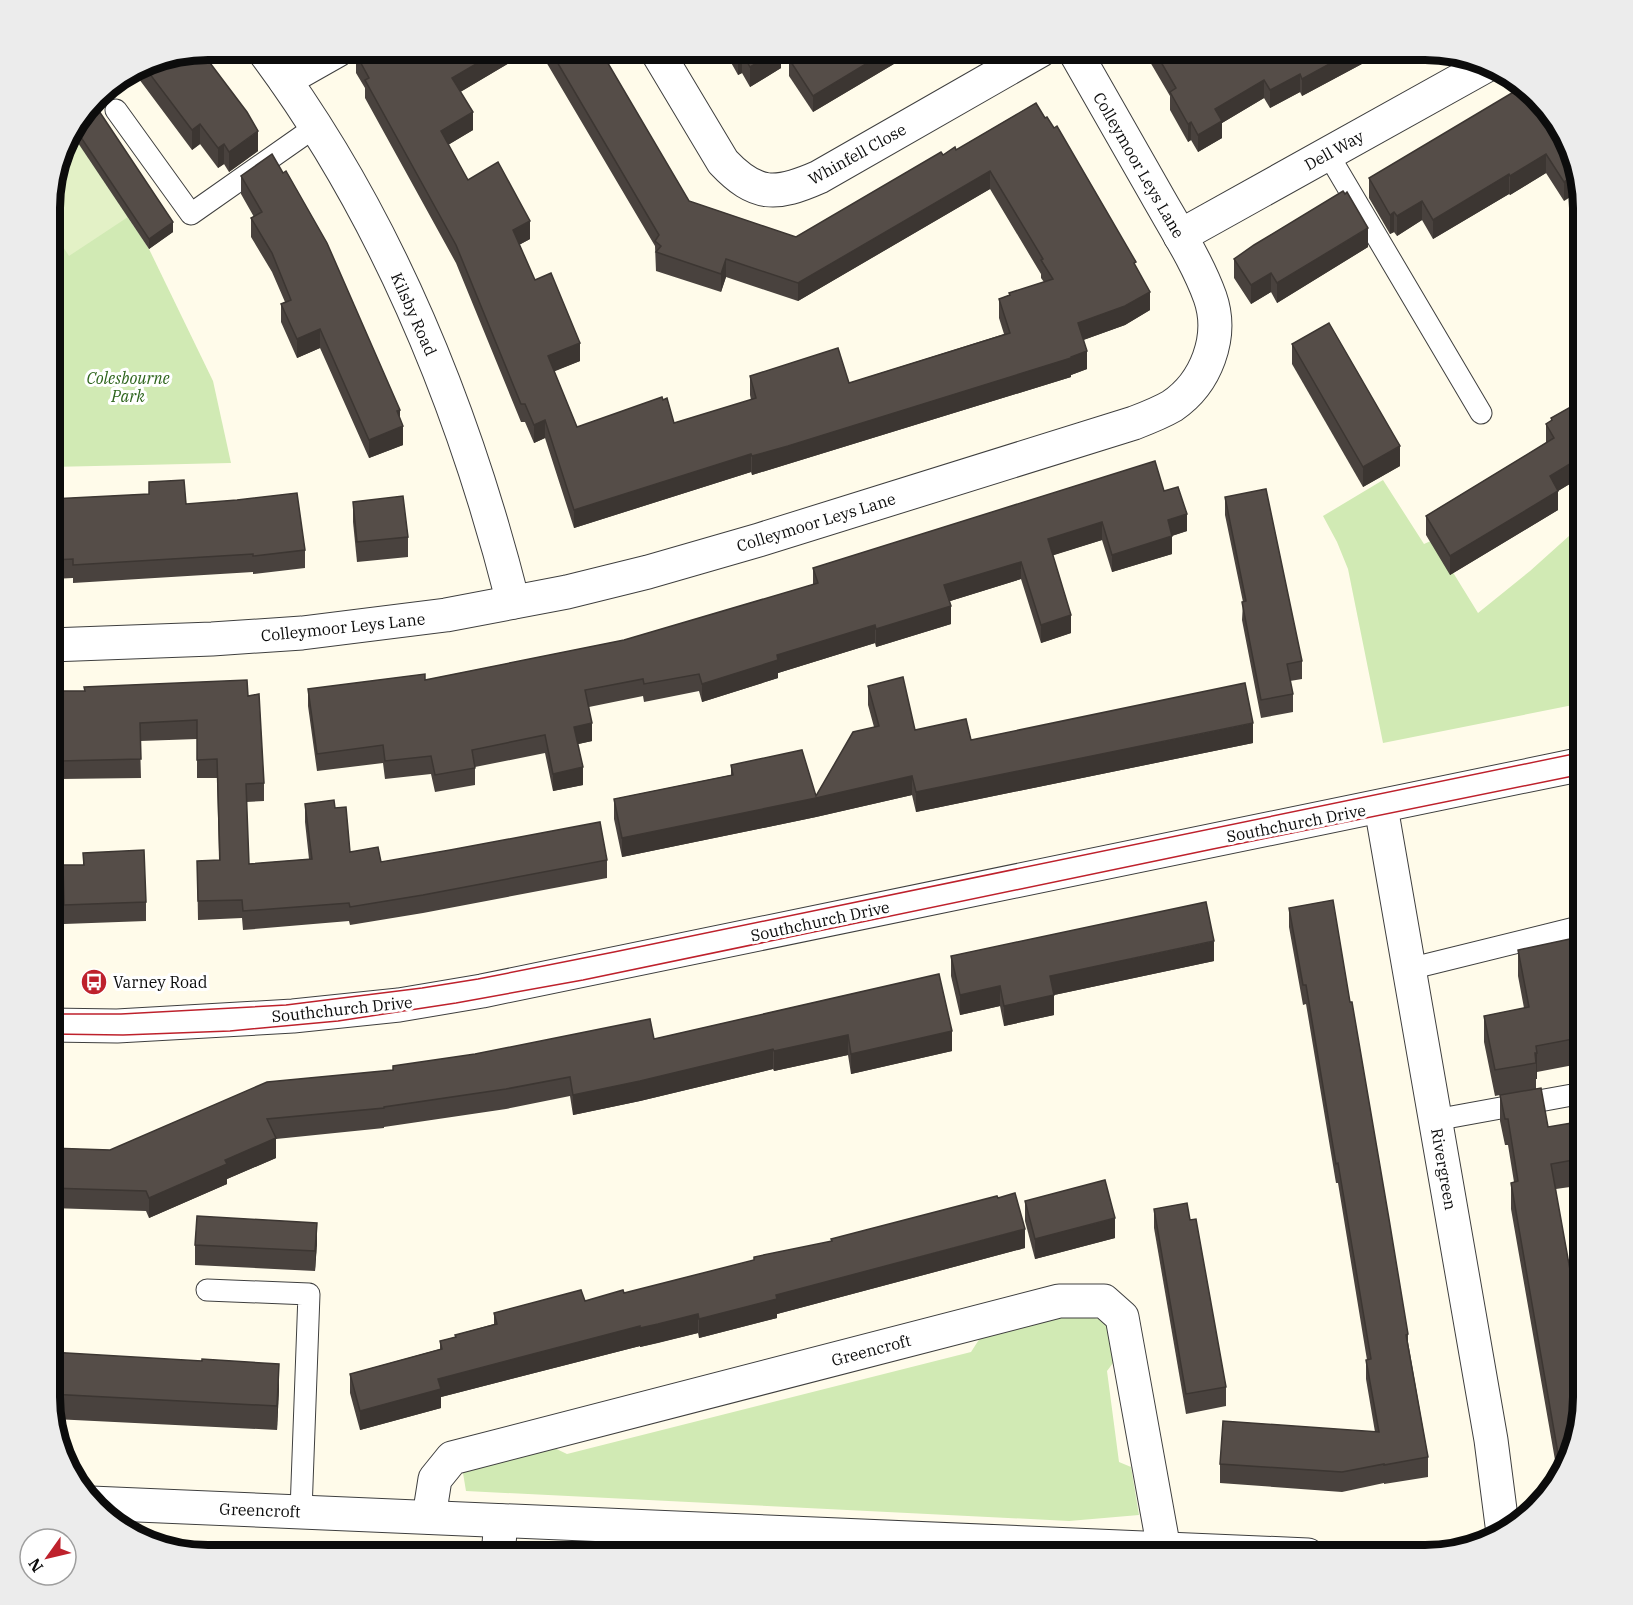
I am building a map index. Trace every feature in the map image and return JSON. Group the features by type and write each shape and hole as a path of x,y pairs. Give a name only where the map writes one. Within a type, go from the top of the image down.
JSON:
{"street":[{"name":"Kilsby Road","path":"270,60 315,127 360,203 406,290 443,378 471,457 513,602"},
{"path":"285,80 320,60"},
{"name":"Whinfell Close","path":"662,60 723,162 738,177 753,186 770,190 787,189 819,177 1024,60"},
{"name":"Colleymoor Leys Lane","path":"60,645 302,633 446,615 567,592 648,572 759,540 1134,423 1172,405 1191,388 1206,368 1213,336 1214,318 1211,299 1180,236 1080,60"},
{"name":"Dell Way","path":"1180,236 1478,70"},
{"name":"Southchurch Drive","path":"60,1025 117,1026 293,1016 399,1005 482,991 1573,766"},
{"name":"Rivergreen","path":"1381,807 1491,1440 1502,1523"},
{"name":"Greencroft","path":"429,1517 435,1479 452,1458 1059,1301 1104,1301 1122,1317 1164,1545"},
{"name":"Greencroft","path":"107,1505 429,1517 926,1545"},
{"path":"499,1545 501,1521"}],"lane":[{"path":"116,110 191,214 315,127"},
{"path":"1328,154 1480,413"},
{"path":"1409,969 1573,929"},
{"path":"1435,1120 1573,1095"},
{"path":"207,1290 309,1294 301,1512"}],"green space":[{"name":"Colesbourne Park","path":"77,141 149,249 213,381 231,463 60,467 60,199 65,170"},
{"path":"77,141 128,217 69,256 60,242 60,199 65,170"},
{"path":"1383,480 1424,544 1433,540 1478,613 1573,532 1573,705 1383,743 1348,569 1323,516"},
{"path":"1071,1312 1110,1322 1116,1359 1107,1371 1119,1462 1131,1467 1139,1515 1069,1521 466,1491 462,1467 548,1445 567,1454 971,1352 982,1335"}],"building":[{"path":"208,60 247,112 258,131 229,152 224,144 218,148 200,124 192,130 149,72 170,65"},
{"path":"359,60 401,60 403,63 408,60 483,60 452,78 473,112 441,131 468,180 498,162 530,221 513,230 535,280 551,273 580,343 548,356 577,427 662,397 663,400 667,398 674,423 756,398 750,376 838,348 849,383 1010,333 999,299 1010,295 1009,293 1053,279 990,171 798,283 726,259 721,274 656,252 661,246 655,241 659,235 556,60 606,60 689,201 796,237 941,152 943,155 955,147 956,150 1036,103 1054,128 1057,126 1136,262 1134,263 1150,292 1125,306 1078,323 1087,351 1071,358 574,510 545,420 534,425 525,404 521,404 456,245 365,80 369,78"},
{"path":"746,60 762,60 750,67"},
{"path":"790,60 872,60 813,96"},
{"path":"1160,60 1337,60 1302,79 1300,74 1270,90 1264,80 1215,109 1222,121 1198,135 1191,122 1188,124 1170,92 1176,88"},
{"path":"1515,91 1530,103 1553,134 1570,178 1564,182 1546,154 1433,220 1422,201 1397,216 1394,212 1390,215 1369,178"},
{"path":"98,110 173,222 149,239 79,135"},
{"path":"272,154 283,173 286,171 327,243 400,410 397,411 403,426 369,440 320,329 297,339 281,304 291,300 272,253 251,218 262,212 241,176"},
{"path":"1343,191 1345,194 1347,192 1368,228 1277,283 1271,273 1251,285 1234,259"},
{"path":"1329,323 1400,446 1363,467 1292,344"},
{"path":"1573,406 1573,462 1550,476 1558,491 1450,556 1426,516 1554,438 1546,424 1552,420 1551,418"},
{"path":"1155,461 1164,491 1178,487 1187,514 1168,520 1172,536 1112,555 1102,522 1048,539 1071,615 1041,625 1021,562 944,585 951,606 876,629 875,625 777,655 778,660 702,684 699,674 644,684 643,679 585,690 592,723 574,727 583,767 553,774 545,735 472,750 475,768 435,775 431,756 385,761 383,745 317,754 308,689 425,674 425,680 624,640 818,583 813,568"},
{"path":"184,480 186,504 297,493 305,550 253,556 253,554 73,565 73,559 60,560 60,499 149,494 149,482"},
{"path":"1266,489 1302,661 1287,664 1293,694 1261,700 1242,602 1246,601 1225,497"},
{"path":"403,496 408,537 357,542 353,502"},
{"path":"903,677 915,730 966,719 971,740 1245,683 1253,723 916,792 912,776 622,838 614,799 733,775 731,765 802,750 816,796 853,732 879,726 868,686"},
{"path":"247,680 248,696 259,694 264,783 246,784 249,864 312,859 305,804 334,800 335,808 346,807 350,852 378,847 381,862 600,822 607,860 350,907 349,903 243,911 242,900 198,901 197,861 220,860 217,759 197,760 197,720 140,723 141,759 60,761 62,723 60,723 60,691 85,691 84,687"},
{"path":"144,850 146,902 64,905 63,865 84,865 83,853"},
{"path":"1333,900 1428,1457 1342,1472 1220,1464 1223,1421 1379,1432 1366,1360 1371,1359 1338,1163 1336,1164 1306,985 1303,985 1289,908"},
{"path":"1206,902 1214,941 1050,976 1054,995 1004,1006 1000,986 960,995 951,956"},
{"path":"1573,938 1573,1039 1536,1046 1536,1063 1495,1070 1484,1016 1529,1007 1518,950"},
{"path":"939,974 952,1031 851,1054 848,1035 774,1051 773,1049 573,1095 570,1077 384,1108 267,1119 276,1138 225,1160 227,1164 149,1198 146,1191 60,1188 60,1148 110,1150 267,1082 393,1070 393,1066 475,1054 650,1019 654,1039"},
{"path":"1541,1088 1548,1127 1573,1123 1573,1160 1551,1164 1573,1286 1572,1416 1559,1459 1511,1183 1518,1181 1508,1119 1505,1119 1500,1095"},
{"path":"1105,1180 1115,1218 1035,1239 1025,1201"},
{"path":"1015,1193 1025,1229 776,1295 777,1299 699,1319 698,1314 640,1328 640,1326 438,1379 441,1389 360,1411 350,1374 442,1349 440,1341 497,1324 494,1313 581,1290 585,1301 623,1290 624,1293 754,1260 754,1257 832,1241 831,1239"},
{"path":"1187,1203 1190,1220 1196,1219 1226,1387 1186,1394 1154,1209"},
{"path":"197,1216 317,1223 315,1251 195,1245"},
{"path":"60,1353 279,1364 277,1406 60,1395"}],"tram line":[{"path":"60,1014 121,1014 286,1005 478,979 1573,754"},
{"path":"60,1034 123,1035 230,1031 338,1021 456,1003 583,980 1573,776"}],"place":[{"name":"Varney Road","path":"94,982"}]}
